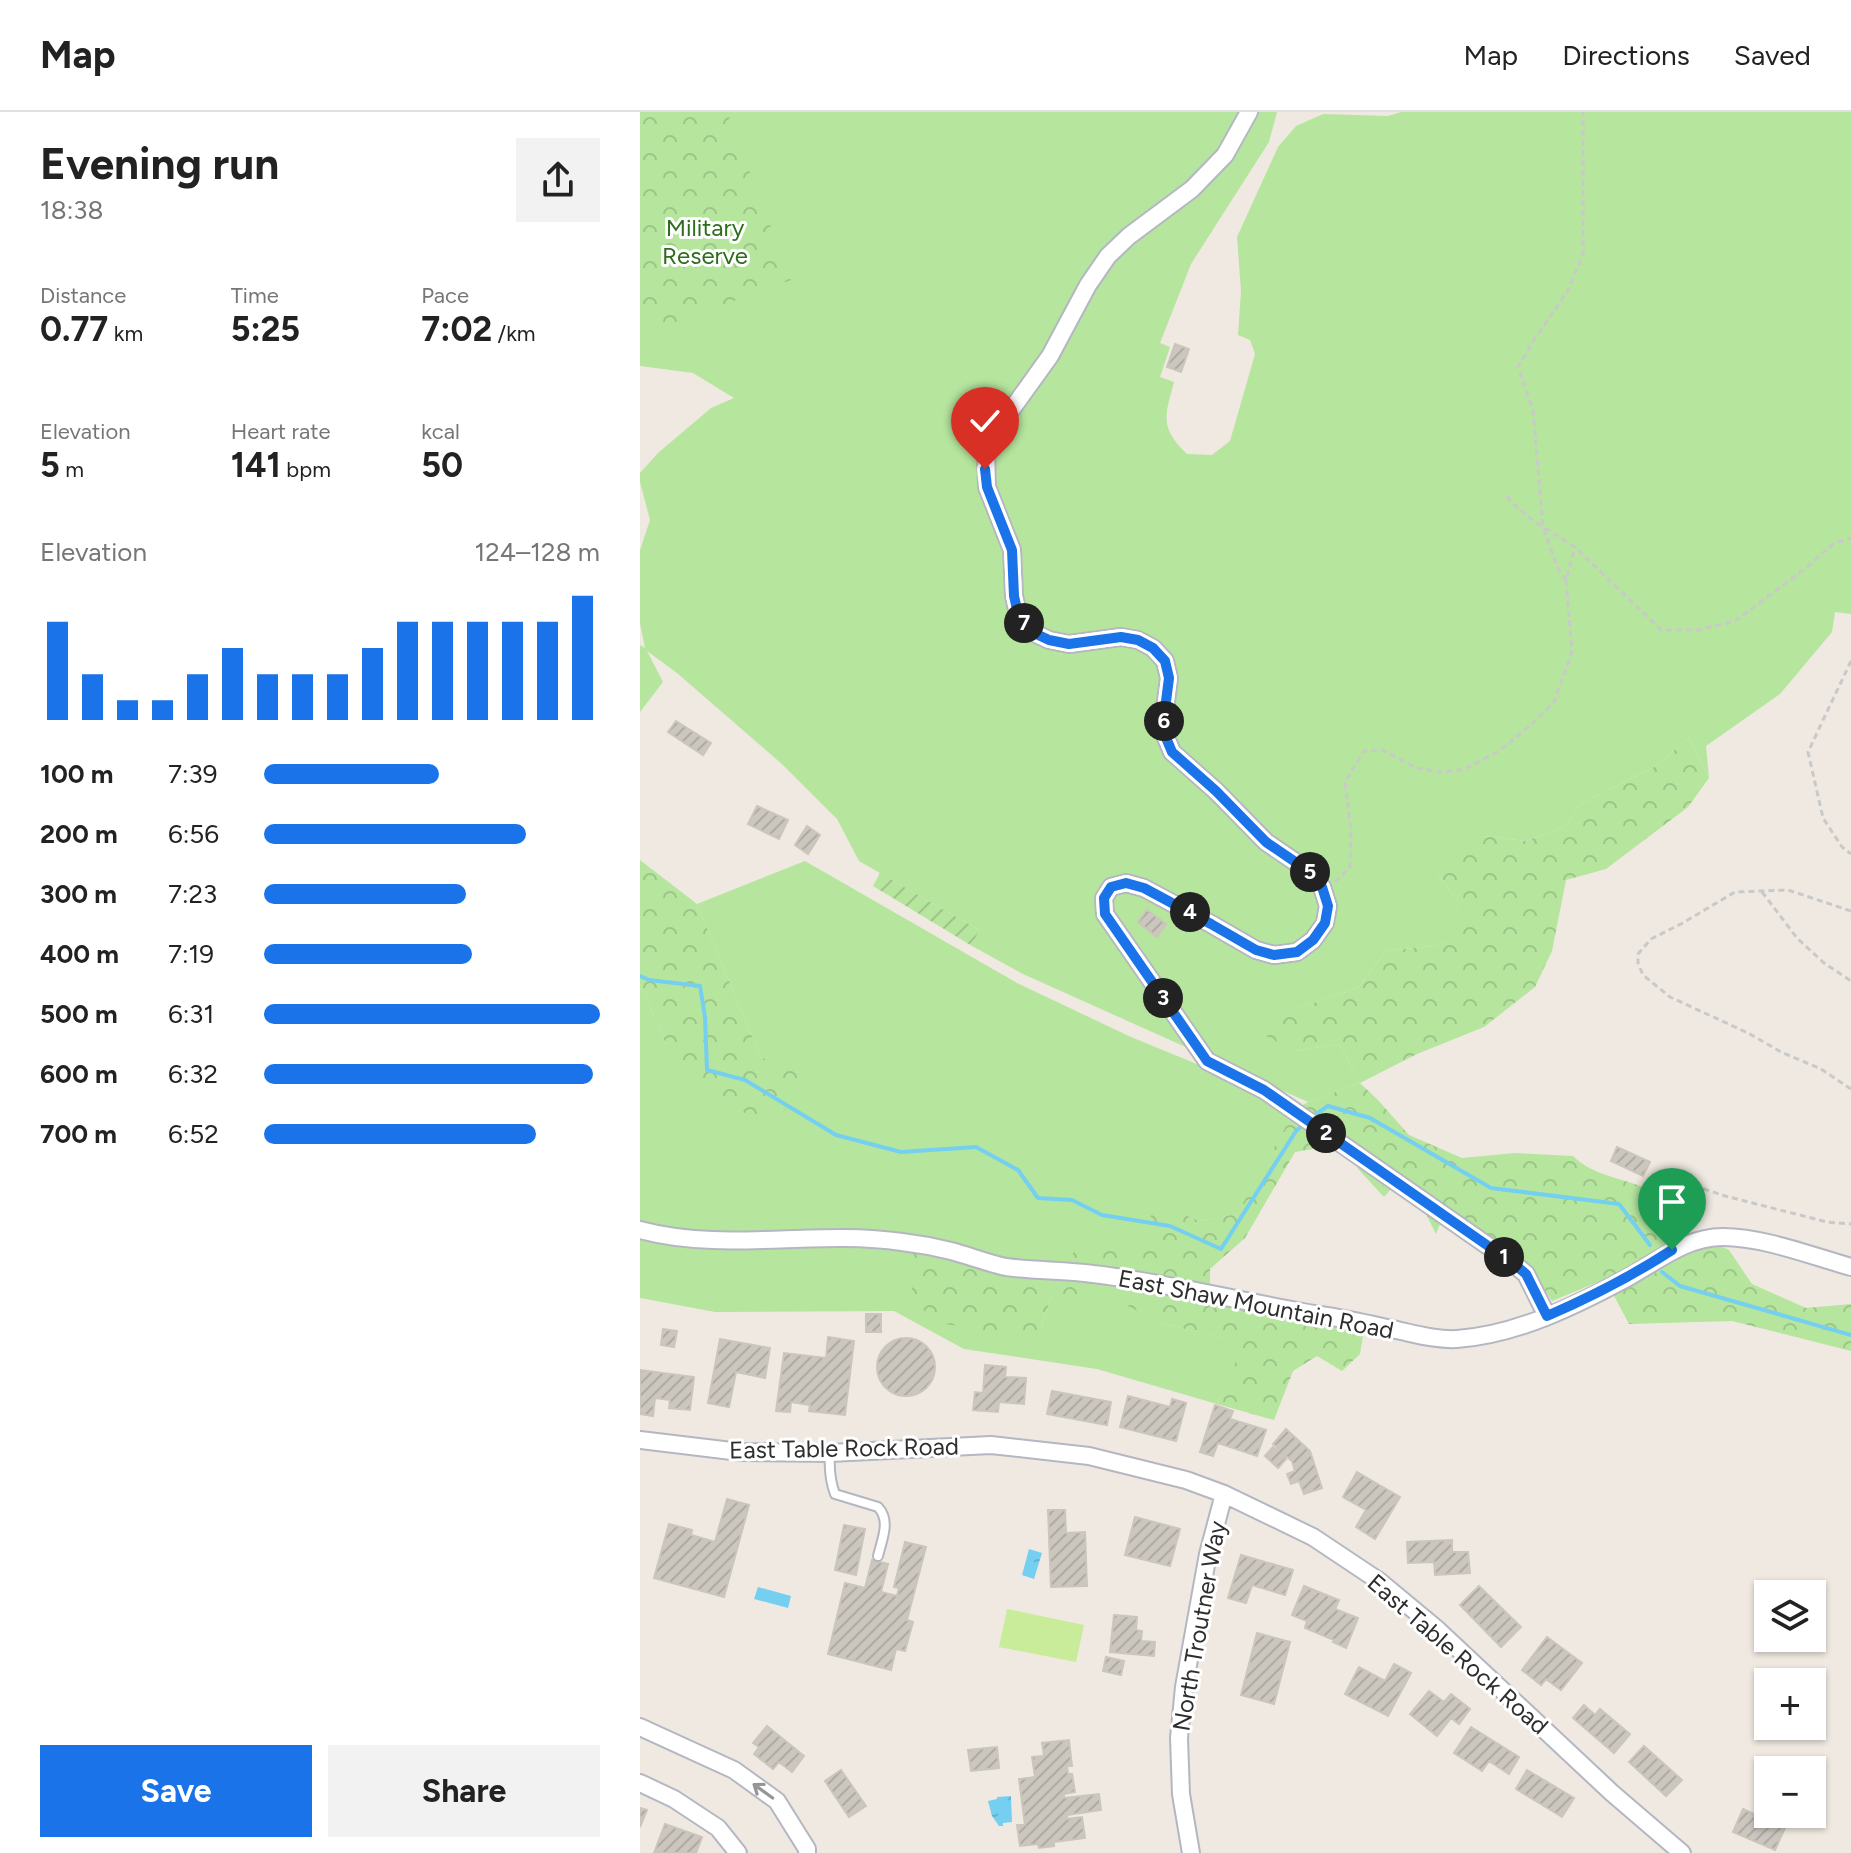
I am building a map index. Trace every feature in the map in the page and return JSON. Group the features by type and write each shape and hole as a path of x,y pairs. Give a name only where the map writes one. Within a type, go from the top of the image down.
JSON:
{"street":[{"path":"1249,112 1225,155 1192,189 1129,236 1108,256 1088,285 1050,356 994,434 986,452 987,487 1012,550 1014,596 1019,618 1032,632 1049,640 1069,644 1121,637 1138,640 1153,648 1165,661 1169,678 1164,733 1172,752 1266,842 1310,872 1322,887 1328,906 1325,923 1313,940 1297,952 1274,955 1256,950 1144,888 1126,883 1111,887 1104,898 1105,914 1207,1061 1264,1090 1514,1264 1526,1274 1547,1316"},
{"name":"East Shaw Mountain Road","path":"640,1230 702,1240 843,1238 900,1241 951,1251 1000,1266 1094,1274 1454,1339 1489,1335 1547,1316 1608,1289 1672,1250 1705,1238 1748,1239 1851,1267"},
{"name":"East Table Rock Road","path":"640,1440 740,1452 830,1453 991,1445 1089,1456 1186,1480 1224,1494 1313,1537 1379,1581 1438,1630 1612,1793 1682,1853"},
{"name":"North Troutner Way","path":"1191,1853 1181,1794 1179,1738 1186,1672 1208,1554 1224,1494"},
{"path":"640,1727 734,1770 777,1801 807,1853"},
{"path":"640,1783 674,1799 718,1828 738,1853"}],"lane":[{"path":"830,1453 829,1467 835,1494 883,1511 885,1527 878,1556"}],"path":[{"path":"1566,580 1558,569 1543,527 1533,410 1518,367 1567,292 1583,255 1583,112"},
{"path":"1507,496 1543,527 1575,547 1661,630 1698,630 1735,621 1833,544 1851,538"},
{"path":"1324,893 1350,867 1351,831 1345,782 1364,751 1382,750 1417,768 1439,772 1463,770 1499,751 1554,702 1572,652 1566,580 1575,547"},
{"path":"1851,661 1808,752 1823,818 1842,847 1851,854"},
{"path":"1851,911 1788,890 1735,892 1651,939 1638,954 1643,975 1670,997 1821,1069 1851,1089"},
{"path":"1762,892 1797,938 1824,963 1851,981"},
{"path":"1705,1238 1664,1194 1668,1177 1725,1196 1827,1222 1851,1224"}],"green space":[{"path":"640,112 1277,112 1269,142 1191,264 1160,343 1170,347 1160,377 1174,382 1167,413 1168,428 1187,454 1212,455 1230,441 1255,354 1250,340 1238,335 1241,291 1237,237 1278,147 1296,126 1323,114 1388,116 1401,112 1851,112 1851,614 1835,612 1832,632 1780,694 1706,746 1709,778 1689,738 1654,767 1579,805 1567,826 1526,841 1483,836 1435,871 1458,901 1457,939 1432,946 1386,951 1358,988 1295,1009 1294,1051 1340,1044 1360,1083 1308,1102 1023,974 972,946 979,930 859,861 837,819 783,765 677,673 647,651 663,682 640,712 640,645 645,648 640,623 640,550 650,520 640,473 658,453 711,408 734,398 693,373 640,366"},
{"name":"Military Reserve","path":"640,112 727,112 791,280 640,335"},
{"path":"1689,738 1709,778 1688,807 1606,869 1566,880 1552,951 1535,987 1484,1027 1417,1054 1360,1083 1340,1044 1294,1051 1266,1036 1295,1009 1358,988 1386,951 1432,946 1456,939 1458,901 1435,871 1455,849 1483,836 1526,841 1567,826 1579,805 1654,767"},
{"path":"640,860 697,904 761,1058 798,1064 808,1082 774,1123 715,1103 666,1044 640,984"},
{"path":"805,861 1019,984 1295,1110 1238,1214 1199,1221 1067,1280 998,1272 911,1253 1041,1329 1052,1295 1095,1282 1132,1290 1160,1323 1245,1343 1217,1404 1097,1369 964,1349 894,1311 715,1312 640,1298 640,984 666,1044 798,1064 761,1058 697,904"},
{"path":"880,873 979,930 972,946 873,886"},
{"path":"1360,1083 1409,1135 1462,1158 1515,1153 1573,1156 1600,1173 1652,1191 1671,1209 1698,1250 1716,1244 1729,1250 1752,1284 1806,1308 1851,1304 1851,1351 1732,1321 1629,1324 1605,1279 1552,1301 1530,1267 1447,1206 1436,1234 1411,1184 1401,1178 1384,1197 1358,1169 1348,1139 1335,1125 1322,1133 1314,1149 1295,1152 1245,1238 1210,1269 1210,1301 1364,1330 1360,1354 1342,1371 1317,1356 1293,1371 1274,1420 1217,1404 1244,1343 1160,1323 1128,1306 1132,1290 1096,1282 1087,1301 1052,1295 1041,1329 1022,1337 934,1322 912,1297 911,1252 998,1272 1067,1280 1076,1241 1138,1248 1156,1203 1199,1221 1237,1214 1295,1110 1308,1102"},
{"path":"1007,1609 1084,1625 1076,1662 999,1647"}],"water":[{"path":"1029,1549 1042,1553 1034,1579 1022,1575"},
{"path":"758,1587 791,1596 788,1608 754,1599"},
{"path":"1011,1796 1012,1822 999,1826 988,1801"}],"building":[{"path":"1175,344 1189,349 1181,372 1167,367"},
{"path":"676,721 711,743 703,755 668,732"},
{"path":"757,806 788,820 779,839 748,824"},
{"path":"807,826 820,835 808,854 795,845"},
{"path":"1147,910 1166,924 1157,937 1138,922"},
{"path":"1617,1147 1650,1162 1643,1176 1611,1161"},
{"path":"866,1314 881,1314 881,1332 866,1332"},
{"path":"663,1329 677,1331 674,1347 661,1345"},
{"path":"828,1337 854,1341 845,1415 809,1411 810,1405 791,1402 790,1412 776,1411 784,1353 826,1358"},
{"path":"906,1338 927,1346 935,1367 927,1388 906,1396 885,1388 877,1367 885,1346"},
{"path":"720,1339 770,1348 765,1378 736,1372 729,1407 708,1403"},
{"path":"985,1365 1006,1367 1005,1377 1026,1378 1024,1404 999,1402 998,1412 973,1410 975,1392 983,1393"},
{"path":"640,1370 694,1377 690,1410 669,1408 670,1400 655,1398 653,1416 640,1414"},
{"path":"1052,1391 1111,1402 1107,1425 1047,1414"},
{"path":"1128,1396 1170,1407 1172,1399 1186,1403 1176,1441 1120,1427"},
{"path":"1215,1405 1233,1411 1230,1419 1266,1430 1257,1456 1218,1443 1213,1456 1200,1452"},
{"path":"1286,1429 1310,1451 1322,1488 1304,1494 1299,1481 1291,1484 1287,1474 1295,1471 1292,1461 1286,1456 1278,1468 1265,1456 1273,1447 1278,1448 1273,1444"},
{"path":"1357,1472 1400,1497 1375,1539 1356,1527 1366,1510 1343,1497"},
{"path":"727,1499 749,1505 724,1597 654,1578 669,1524 692,1530 691,1535 715,1542"},
{"path":"1048,1510 1065,1510 1066,1533 1085,1532 1087,1586 1051,1587"},
{"path":"1135,1517 1180,1529 1170,1566 1125,1555"},
{"path":"844,1525 865,1529 856,1575 835,1570"},
{"path":"1452,1540 1452,1552 1468,1552 1470,1573 1435,1575 1434,1562 1408,1563 1407,1542"},
{"path":"905,1542 926,1547 907,1620 913,1622 905,1651 896,1649 891,1670 828,1654 845,1583 865,1588 872,1560 888,1564 881,1592 897,1596 899,1588 894,1587"},
{"path":"1241,1555 1293,1570 1285,1595 1252,1585 1246,1603 1228,1598"},
{"path":"1304,1586 1339,1600 1335,1609 1358,1618 1346,1648 1305,1628 1307,1621 1292,1615"},
{"path":"1479,1586 1521,1627 1501,1647 1460,1605"},
{"path":"1114,1615 1137,1617 1136,1630 1142,1631 1141,1641 1155,1642 1154,1656 1110,1652"},
{"path":"1257,1633 1290,1642 1274,1704 1241,1695"},
{"path":"1547,1637 1582,1663 1561,1690 1546,1679 1541,1685 1522,1670"},
{"path":"1106,1657 1124,1661 1121,1675 1103,1671"},
{"path":"1394,1664 1411,1673 1388,1716 1345,1694 1359,1667 1385,1681"},
{"path":"1429,1691 1444,1702 1451,1694 1470,1709 1459,1724 1451,1718 1437,1736 1410,1714"},
{"path":"1584,1705 1595,1715 1600,1709 1630,1734 1614,1753 1573,1718"},
{"path":"767,1726 804,1756 792,1772 779,1762 773,1769 754,1754 759,1747 753,1743"},
{"path":"1471,1727 1519,1757 1509,1774 1489,1761 1482,1771 1454,1753"},
{"path":"1069,1740 1072,1766 1067,1766 1068,1774 1072,1774 1075,1792 1064,1794 1064,1798 1099,1794 1101,1810 1067,1815 1067,1819 1082,1817 1085,1838 1054,1842 1054,1846 1039,1848 1038,1844 1020,1846 1017,1825 1025,1825 1019,1779 1035,1777 1032,1757 1044,1756 1042,1743"},
{"path":"1644,1746 1682,1780 1666,1796 1629,1762"},
{"path":"997,1747 999,1768 971,1771 968,1750"},
{"path":"841,1770 866,1806 849,1817 825,1781"},
{"path":"1527,1770 1574,1798 1562,1817 1516,1789"},
{"path":"640,1808 647,1810 640,1827"},
{"path":"1743,1809 1754,1814 1754,1828 1785,1828 1775,1850 1733,1832"},
{"path":"665,1824 702,1837 696,1853 654,1853"}],"waterway":[{"path":"640,976 649,980 700,986 705,1017 707,1070 745,1080 836,1135 901,1152 976,1147 1018,1170 1038,1198 1072,1200 1102,1215 1170,1226 1221,1249 1296,1131 1303,1125"},
{"path":"1316,1114 1328,1106 1370,1118 1491,1188 1619,1204 1650,1245"},
{"path":"1662,1272 1680,1286 1851,1335"}],"route":[{"path":"985,469 987,487 1012,550 1014,596 1019,618 1032,632 1049,640 1069,644 1121,637 1138,640 1153,648 1165,661 1169,678 1164,733 1172,752 1266,842 1310,872 1322,887 1328,906 1325,923 1313,940 1297,952 1274,955 1256,950 1144,888 1126,883 1111,887 1104,898 1105,914 1207,1061 1264,1090 1514,1264 1526,1274 1547,1316 1632,1276 1672,1250"}]}
